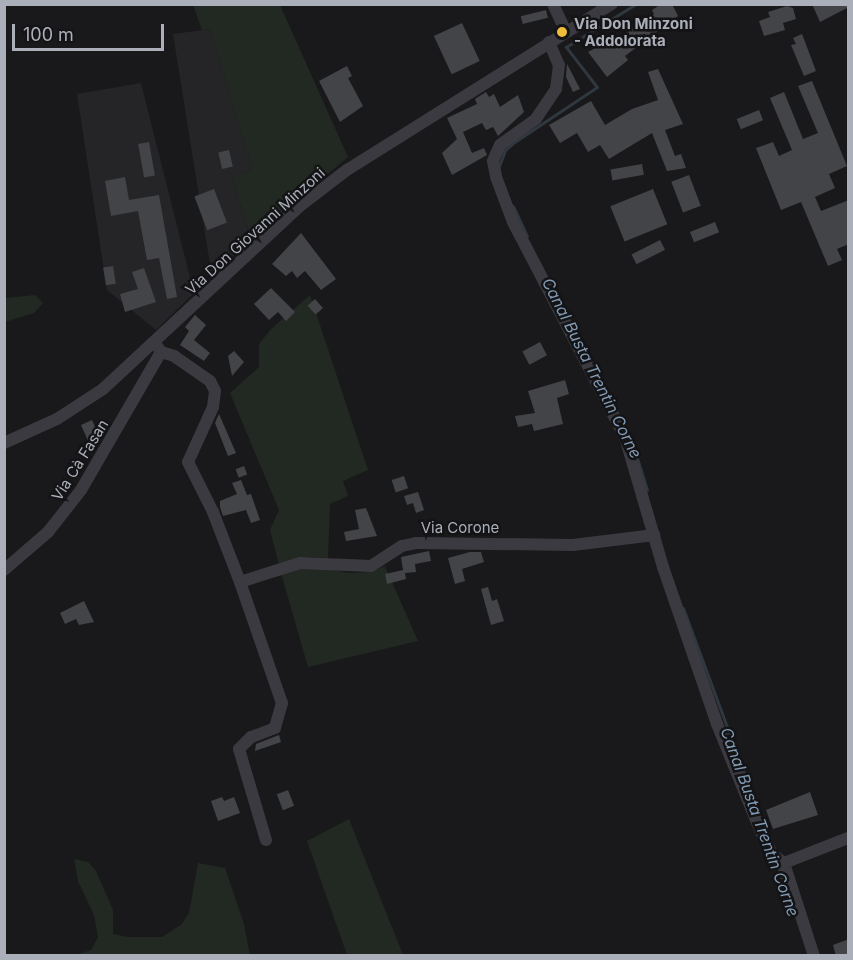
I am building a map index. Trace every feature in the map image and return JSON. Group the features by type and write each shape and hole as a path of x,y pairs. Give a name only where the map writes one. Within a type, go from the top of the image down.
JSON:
{"street":[{"path":"553,4 566,32"},
{"name":"Via Don Giovanni Minzoni","path":"4,443 81,405 158,347 324,186 374,151 612,4"},
{"path":"549,42 559,65 556,89 536,119 500,145 493,161 496,177 513,222 625,437 646,498 654,535 721,734 772,855 784,863 814,956"},
{"path":"158,347 210,381 215,391 213,407 188,462 213,512 282,703 275,728 251,737 239,749 267,840"},
{"name":"Via Cà Fasan","path":"4,570 48,532 81,490 158,347"},
{"name":"Via Corone","path":"240,582 300,563 371,566 402,546 416,543 573,545 654,535"},
{"path":"784,863 849,838"}],"shaded area":[{"path":"193,5 280,5 348,157 251,238 232,178 252,169 210,29 202,30"},
{"path":"210,29 252,169 232,178 251,238 212,277 173,34"},
{"path":"141,83 194,293 156,330 107,290 77,94"},
{"path":"35,295 43,303 34,313 5,322 5,298"},
{"path":"310,295 368,470 343,481 348,496 330,504 328,558 305,557 279,565 270,530 279,510 230,393 259,367 259,344 271,329"},
{"path":"314,566 349,573 370,572 385,566 418,641 308,667 281,573"},
{"path":"349,819 403,955 347,955 307,841"},
{"path":"74,859 88,862 96,871 113,910 113,934 128,937 162,937 182,924 189,913 198,863 225,868 244,924 250,955 76,955 91,950 98,937 94,915 78,881"}],"building":[{"path":"661,4 672,4 678,16 625,56 628,60 607,77 588,52 604,43 606,47 654,14 652,10"},
{"path":"812,4 849,4 849,7 820,22"},
{"path":"787,6 793,8 796,19 783,23 785,30 764,36 759,21 770,17 768,12"},
{"path":"546,10 548,18 523,24 521,16"},
{"path":"462,23 480,61 452,74 434,36"},
{"path":"802,34 816,71 804,76 791,45 796,44 793,38"},
{"path":"567,64 580,89 573,92 566,77"},
{"path":"347,66 352,76 348,78 363,106 340,122 319,81"},
{"path":"658,69 683,124 665,130 675,156 681,154 686,168 667,171 652,133 609,159 600,145 588,152 577,133 560,143 549,125 591,101 605,125 632,109 658,100 648,72"},
{"path":"812,81 847,166 829,174 835,188 815,197 821,211 849,200 849,244 837,249 842,260 828,266 801,202 781,210 756,148 773,142 779,156 792,150 770,98 784,92 803,139 818,133 798,86"},
{"path":"486,92 489,97 494,94 500,107 518,95 524,112 498,136 493,127 486,130 482,123 463,132 472,153 484,148 487,155 452,175 442,153 457,139 447,118 477,104 475,99"},
{"path":"759,110 763,120 741,129 737,119"},
{"path":"149,142 155,175 144,177 138,144"},
{"path":"229,150 233,167 222,169 218,152"},
{"path":"642,164 644,175 612,180 610,170"},
{"path":"689,175 701,206 683,213 671,182"},
{"path":"125,177 129,200 159,195 177,297 167,299 159,258 147,260 138,211 111,216 105,181"},
{"path":"214,189 227,223 207,230 194,197"},
{"path":"653,189 667,224 625,241 610,206"},
{"path":"715,222 719,232 694,242 690,232"},
{"path":"301,233 336,279 321,290 305,271 297,278 292,271 286,276 272,264"},
{"path":"660,240 665,250 636,264 631,255"},
{"path":"113,266 116,284 106,285 103,268"},
{"path":"144,268 156,302 125,312 120,294 138,289 132,272"},
{"path":"271,288 295,312 286,321 278,312 269,320 254,304"},
{"path":"315,299 323,308 316,315 308,306"},
{"path":"195,315 206,325 194,340 210,353 204,361 180,345 189,331 185,327"},
{"path":"540,342 547,355 529,365 522,351"},
{"path":"234,351 244,362 232,376 228,356"},
{"path":"565,380 569,394 557,398 563,424 534,431 532,424 518,427 515,416 535,413 528,391"},
{"path":"219,414 236,453 228,456 215,423"},
{"path":"92,420 96,429 100,421 108,426 96,447 89,443 81,425"},
{"path":"244,466 247,474 239,478 236,469"},
{"path":"404,476 408,488 396,492 392,480"},
{"path":"65,480 69,487 62,491 58,484"},
{"path":"241,480 247,495 251,494 260,520 251,523 246,510 223,516 220,501 237,494 232,483"},
{"path":"418,492 424,510 416,513 413,503 407,505 404,496"},
{"path":"366,508 377,536 346,541 344,532 359,529 355,510"},
{"path":"429,551 431,561 415,564 416,572 405,573 406,579 387,584 385,574 403,570 401,557"},
{"path":"470,552 481,552 484,562 462,569 465,581 455,584 448,558"},
{"path":"488,587 492,601 497,599 504,621 491,625 481,589"},
{"path":"84,601 94,622 79,625 76,619 65,624 60,613"},
{"path":"279,735 281,742 255,751 256,744"},
{"path":"288,790 294,806 283,810 277,794"},
{"path":"810,792 818,815 773,829 766,810"},
{"path":"222,797 224,801 234,797 240,813 218,821 211,801"},
{"path":"849,939 849,956 836,956 833,945"}],"waterway":[{"name":"Canal Busta Trentin Corne","path":"499,166 505,150 513,143 597,87 566,47 636,4"},
{"name":"Canal Busta Trentin Corne","path":"513,206 527,236"},
{"name":"Canal Busta Trentin Corne","path":"632,442 647,490"},
{"name":"Canal Busta Trentin Corne","path":"683,608 745,776"},
{"name":"Canal Busta Trentin Corne","path":"776,861 791,903"}],"place":[{"name":"Via Don Minzoni - Addolorata","path":"562,32"}]}
